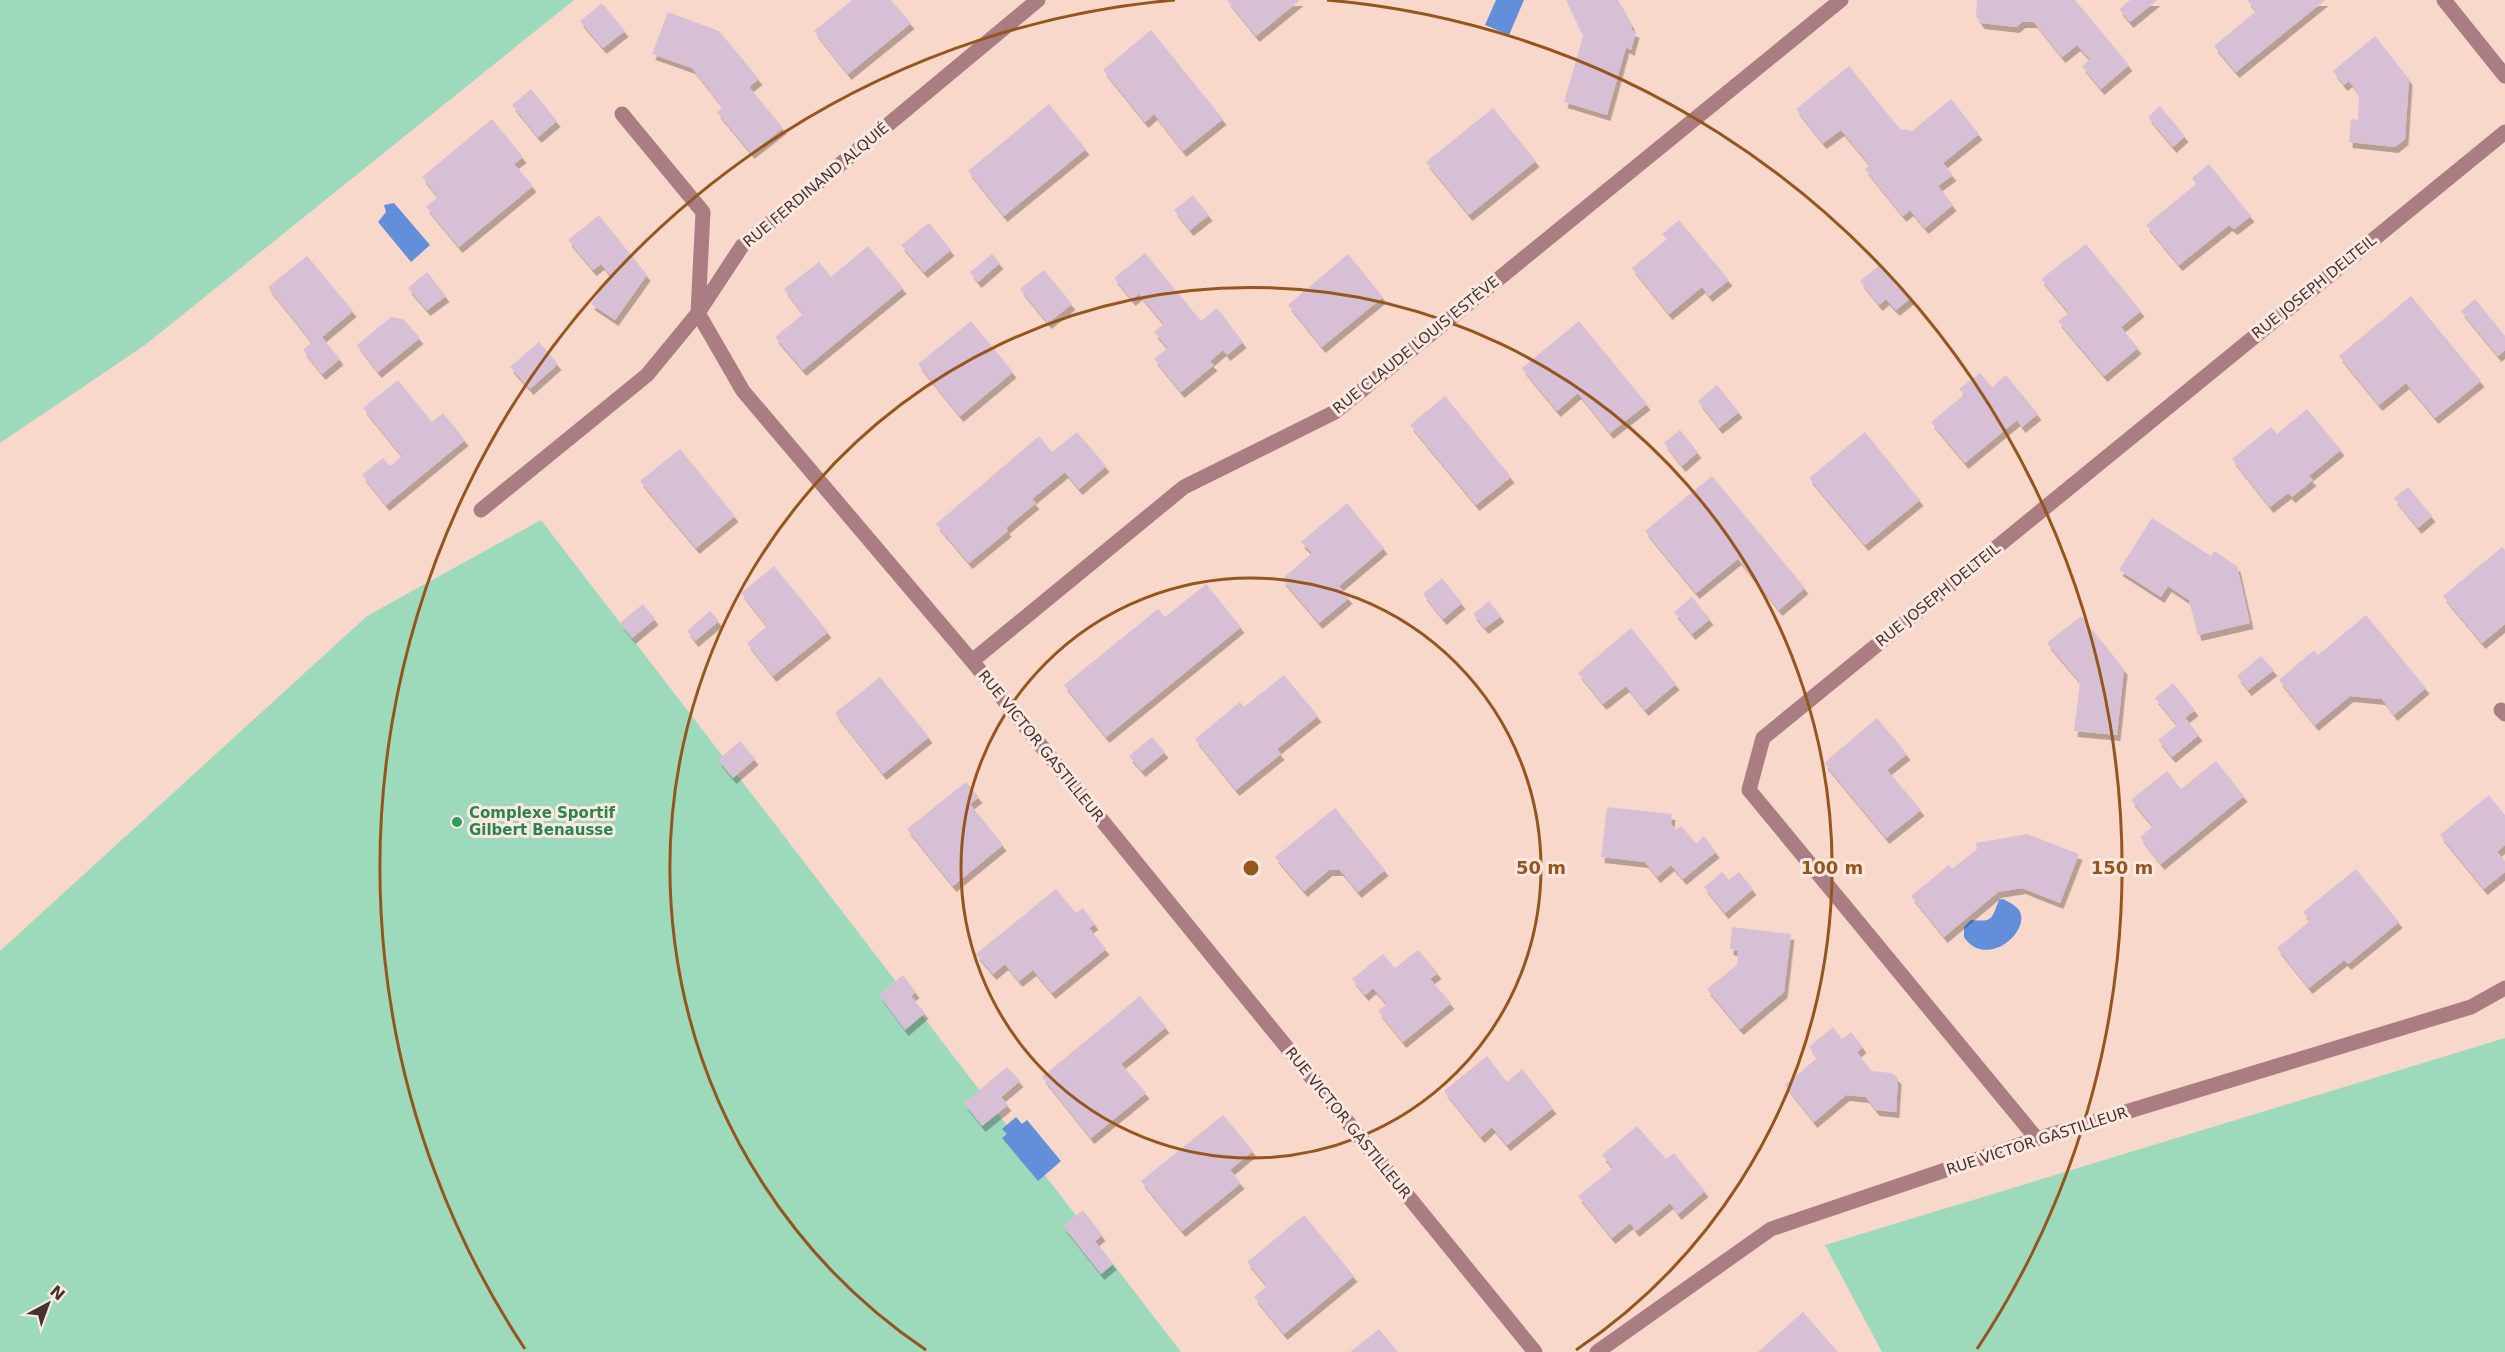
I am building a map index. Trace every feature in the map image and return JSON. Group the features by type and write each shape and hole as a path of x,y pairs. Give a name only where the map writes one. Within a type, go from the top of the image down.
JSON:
{"street":[{"name":"RUE FERDINAND ALQUIÉ","path":"481,510 647,375 698,313 742,246 1038,0"},
{"name":"RUE CLAUDE LOUIS ESTÈVE","path":"972,661 1184,487 1335,412 1840,0"},
{"path":"2444,0 2505,76"},
{"path":"622,114 703,212 698,313"},
{"name":"RUE JOSEPH DELTEIL","path":"2037,1139 1749,790 1763,738 2505,132"},
{"name":"RUE VICTOR GASTILLEUR","path":"698,313 743,391 972,661 1534,1352"},
{"name":"RUE VICTOR GASTILLEUR","path":"1597,1352 1771,1229 2037,1139 2471,1007 2505,988"}],"green space":[{"path":"0,0 574,0 145,345 0,443"},
{"name":"Complexe Sportif Gilbert Benausse","path":"541,520 1181,1352 0,1352 0,951 367,616"},
{"path":"2505,1038 2505,1352 1882,1352 1825,1245"}],"water":[{"path":"1496,0 1524,0 1509,35 1485,25"},
{"path":"394,203 430,245 411,262 378,222 386,212 384,205"},
{"path":"2003,899 2014,905 2020,912 2020,924 2016,932 2001,946 1981,949 1972,946 1964,937 1964,927 1971,920 1984,921 1990,918 1999,900"},
{"path":"1016,1117 1022,1124 1027,1120 1061,1161 1038,1181 1002,1138 1007,1134 1002,1129"}],"building":[{"path":"852,0 891,0 911,23 848,74 814,31"},
{"path":"1227,0 1300,0 1256,36"},
{"path":"1566,0 1618,0 1632,26 1631,30 1636,32 1631,50 1626,47 1607,115 1564,102 1583,36"},
{"path":"1977,0 2075,0 2129,65 2101,89 2082,66 2090,59 2077,45 2062,57 2034,22 2022,22 2016,27 1981,23 1976,16"},
{"path":"2130,0 2157,0 2130,22 2119,9"},
{"path":"2247,0 2325,0 2236,72 2214,46 2256,11"},
{"path":"602,3 625,31 603,48 580,21"},
{"path":"668,12 719,31 759,79 749,87 783,128 751,153 717,112 723,107 692,68 652,54"},
{"path":"1151,30 1223,119 1183,151 1154,114 1145,122 1103,70"},
{"path":"2375,36 2409,79 2405,139 2395,147 2349,142 2351,119 2358,120 2359,94 2349,81 2344,85 2333,71"},
{"path":"1849,66 1900,129 1912,131 1951,99 1979,134 1943,163 1953,175 1938,186 1953,205 1925,228 1910,210 1903,216 1865,169 1870,165 1841,130 1823,143 1796,109"},
{"path":"531,89 557,121 538,137 512,105"},
{"path":"1049,104 1086,149 1004,216 968,171"},
{"path":"2160,106 2185,136 2173,147 2148,117"},
{"path":"1493,108 1536,161 1469,215 1426,162"},
{"path":"492,119 523,157 514,164 533,186 459,247 426,207 438,197 422,177"},
{"path":"2209,164 2251,216 2234,229 2229,225 2179,265 2146,225 2196,184 2192,178"},
{"path":"1193,195 1209,215 1190,230 1174,210"},
{"path":"599,215 647,275 615,320 591,304 611,276 601,264 593,270 568,240"},
{"path":"1679,220 1729,280 1709,296 1702,287 1669,314 1632,268 1667,239 1662,234"},
{"path":"929,223 951,250 924,272 901,245"},
{"path":"2086,244 2141,311 2121,327 2138,348 2104,376 2058,321 2069,313 2041,279"},
{"path":"868,246 903,288 803,370 775,337 803,314 784,289 819,262 831,277"},
{"path":"1145,253 1201,321 1217,308 1243,342 1227,355 1223,350 1210,361 1214,365 1181,392 1154,359 1168,348 1154,332 1164,324 1139,294 1132,300 1114,278"},
{"path":"992,254 1000,263 978,282 970,272"},
{"path":"1348,254 1383,297 1322,347 1288,305"},
{"path":"307,256 353,311 322,337 340,359 322,374 303,350 312,342 268,287"},
{"path":"1881,264 1911,298 1896,310 1886,299 1879,305 1860,281"},
{"path":"1044,270 1072,304 1048,323 1020,289"},
{"path":"427,272 446,296 427,310 408,288"},
{"path":"2411,296 2481,381 2435,418 2406,383 2379,405 2339,356"},
{"path":"2475,299 2505,336 2505,350 2498,356 2461,311"},
{"path":"391,317 403,319 420,338 378,372 357,345"},
{"path":"971,321 1013,372 960,416 918,364"},
{"path":"1579,321 1647,404 1610,433 1578,393 1557,411 1522,368"},
{"path":"539,342 558,364 530,389 510,367"},
{"path":"1980,373 1992,387 2006,375 2038,414 2022,427 2017,420 1965,463 1931,422 1964,395 1969,399 1959,389"},
{"path":"398,380 432,422 443,413 465,440 386,505 362,475 383,458 390,466 402,456 363,408"},
{"path":"1717,385 1739,412 1719,428 1698,401"},
{"path":"1445,396 1511,477 1476,505 1410,425"},
{"path":"2307,409 2341,450 2309,476 2313,480 2292,497 2288,493 2270,507 2232,459 2271,427 2277,434"},
{"path":"1680,430 1698,452 1682,466 1664,443"},
{"path":"1077,432 1106,466 1079,489 1065,472 1032,499 1036,503 1006,528 1008,531 969,563 936,524 1039,436 1052,452"},
{"path":"1865,432 1920,500 1865,545 1809,478"},
{"path":"680,449 735,516 696,548 640,481"},
{"path":"1712,476 1805,588 1779,610 1738,559 1696,593 1645,531"},
{"path":"2408,487 2432,516 2418,528 2394,498"},
{"path":"1347,503 1384,548 1339,586 1349,598 1319,623 1282,579 1312,553 1301,542"},
{"path":"2152,518 2211,556 2214,551 2237,566 2250,623 2198,635 2189,600 2168,586 2161,597 2119,570"},
{"path":"2502,547 2505,550 2505,624 2482,643 2443,596"},
{"path":"774,566 828,632 773,676 747,643 767,626 741,593"},
{"path":"1442,578 1462,603 1443,619 1423,594"},
{"path":"1206,584 1241,627 1106,737 1064,685 1158,609 1165,617"},
{"path":"1692,597 1710,619 1692,634 1674,612"},
{"path":"1489,601 1501,616 1485,628 1473,614"},
{"path":"643,604 655,619 632,638 620,623"},
{"path":"710,611 719,621 695,641 687,631"},
{"path":"2366,615 2426,688 2394,715 2382,699 2350,696 2315,725 2279,680 2314,650 2318,655"},
{"path":"2081,616 2124,669 2117,735 2074,731 2080,682 2047,643"},
{"path":"1631,628 1676,684 1645,710 1626,686 1603,704 1578,673"},
{"path":"2261,656 2274,670 2248,690 2237,676"},
{"path":"1284,675 1318,716 1277,749 1281,754 1236,790 1195,739 1240,702 1244,707"},
{"path":"880,677 929,737 883,774 835,713"},
{"path":"2173,683 2195,710 2185,718 2199,735 2172,757 2158,740 2177,725 2155,698"},
{"path":"1877,718 1907,754 1887,770 1921,810 1886,838 1824,763"},
{"path":"1152,737 1165,752 1142,771 1129,756"},
{"path":"740,741 755,759 733,778 718,760"},
{"path":"2216,761 2244,796 2161,864 2140,837 2153,826 2131,800 2167,771 2181,789"},
{"path":"966,782 979,797 970,804 1003,845 953,886 907,829"},
{"path":"2489,795 2505,815 2505,845 2497,852 2505,861 2505,872 2484,889 2440,835"},
{"path":"1607,807 1672,814 1671,824 1676,830 1681,826 1696,843 1704,836 1716,852 1683,879 1671,865 1657,877 1645,862 1601,857"},
{"path":"1335,808 1385,870 1358,892 1340,870 1329,870 1304,891 1275,857"},
{"path":"2027,834 2079,854 2060,903 2022,888 1998,892 1944,937 1911,896 1949,865 1952,869 1977,849 1976,843"},
{"path":"2356,869 2399,922 2348,964 2344,960 2309,988 2277,948 2310,921 2303,912"},
{"path":"1722,872 1729,880 1739,872 1753,889 1725,913 1704,887"},
{"path":"1056,889 1076,913 1083,908 1095,924 1089,928 1106,949 1052,993 1033,970 1019,981 1005,964 993,974 976,954"},
{"path":"1732,927 1791,934 1784,992 1740,1029 1707,989 1737,965 1738,951 1730,949"},
{"path":"1418,950 1438,973 1430,979 1451,1003 1403,1042 1378,1011 1387,1004 1373,988 1365,995 1352,979 1383,954 1395,968"},
{"path":"903,975 916,992 911,996 925,1013 905,1030 879,995"},
{"path":"1140,996 1166,1027 1121,1064 1146,1093 1091,1138 1042,1077"},
{"path":"1833,1027 1842,1039 1851,1032 1863,1047 1857,1052 1871,1071 1892,1073 1898,1078 1896,1112 1876,1110 1866,1097 1846,1095 1814,1122 1785,1085 1817,1058 1809,1047"},
{"path":"1487,1056 1507,1082 1522,1069 1553,1108 1507,1145 1492,1127 1481,1137 1444,1091"},
{"path":"1007,1067 1020,1081 1001,1097 1008,1105 982,1126 964,1103"},
{"path":"1223,1115 1253,1151 1230,1170 1241,1183 1182,1231 1141,1181"},
{"path":"1637,1126 1666,1159 1674,1153 1705,1191 1678,1214 1670,1203 1636,1231 1630,1223 1612,1238 1578,1196 1613,1168 1602,1155"},
{"path":"1083,1210 1102,1235 1095,1241 1113,1264 1101,1274 1063,1226"},
{"path":"1304,1215 1354,1276 1284,1334 1254,1297 1267,1286 1247,1262"},
{"path":"1803,1312 1838,1352 1758,1352 1769,1342"},
{"path":"1379,1329 1398,1352 1350,1352"}],"place":[{"name":"Complexe Sportif Gilbert Benausse","path":"457,822"}]}
